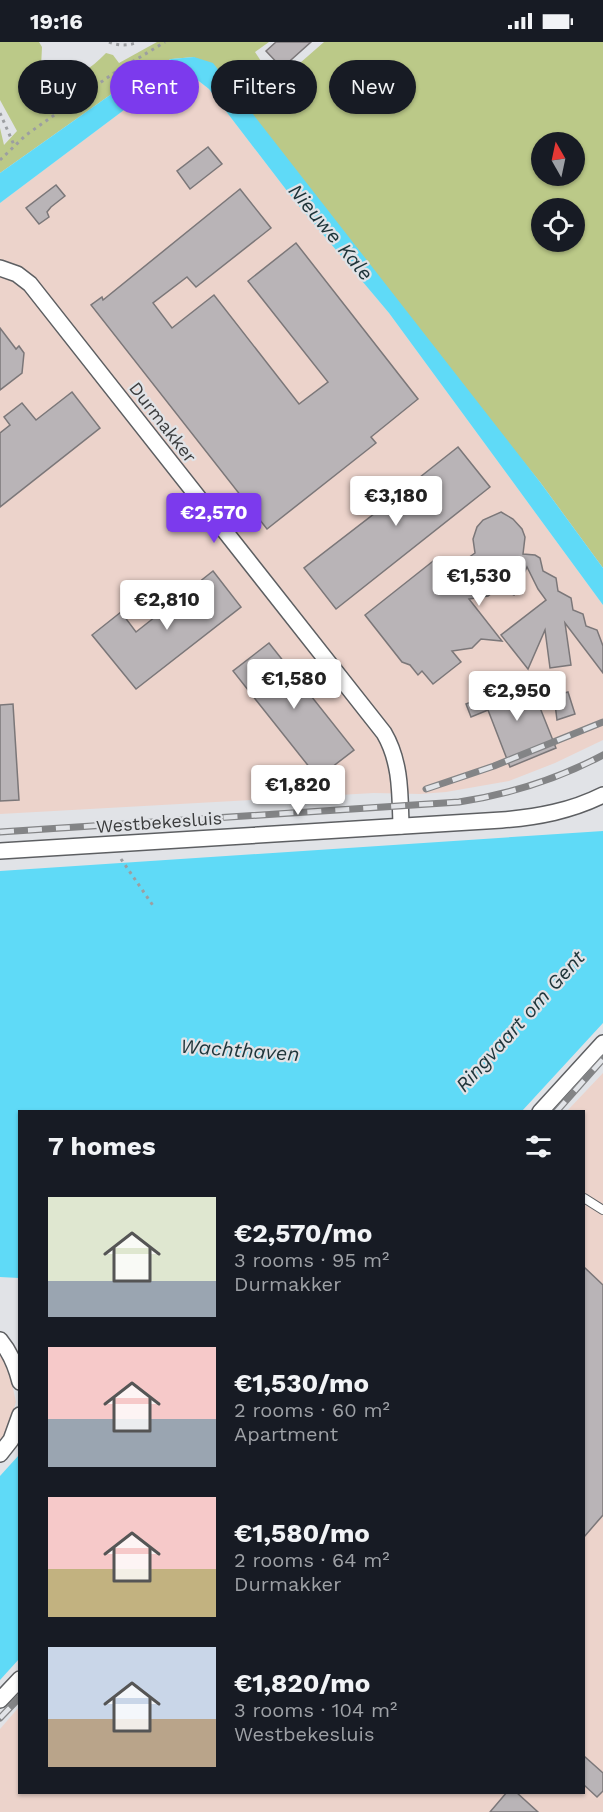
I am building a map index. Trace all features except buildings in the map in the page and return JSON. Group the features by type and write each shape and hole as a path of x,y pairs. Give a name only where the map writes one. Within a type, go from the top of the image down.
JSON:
{"street":[{"name":"Durmakker","path":"0,268 17,274 30,284 384,734 397,764 402,826"},
{"name":"Westbekesluis","path":"0,851 527,818 568,810 603,795"},
{"path":"542,1110 603,1043"},
{"path":"0,1340 8,1350 18,1374"},
{"path":"0,1454 11,1440 18,1420"},
{"path":"0,1700 18,1681"}],"lane":[{"path":"585,1198 603,1210"}],"path":[{"path":"109,42 118,45 132,45 138,42"},
{"path":"0,160 14,145 114,73 165,42"},
{"path":"0,114 14,145"},
{"path":"119,856 154,907"}],"shaded area":[{"path":"199,81 209,89 211,114 228,114 294,200 389,313 603,605 603,740 555,763 509,781 446,792 374,793 0,814 0,203 119,114 199,114"},
{"path":"603,1073 603,1812 0,1812 0,1729 18,1708 18,1794 585,1794 585,1110 568,1110"},
{"path":"0,1351 7,1361 16,1402 0,1450"}],"green space":[{"path":"0,42 39,42 42,47 41,60 18,60 18,114 83,114 0,173 0,128 4,145 17,131 0,100"},
{"path":"157,42 269,42 255,52 260,60 211,60 211,78 199,60 194,57 124,60"},
{"path":"324,42 603,42 603,568 540,482 240,114 317,114 317,60 303,60"},
{"path":"106,53 113,55 117,60 110,60 110,95 98,104 98,60"}],"water":[{"path":"194,57 211,62 211,92 199,81 199,60 169,60"},
{"path":"110,95 110,114 119,114 0,203 0,173 83,114 98,114 98,104"},
{"name":"Nieuwe Kale","path":"228,114 253,114 540,482 603,568 603,605 389,313 294,200"},
{"path":"603,831 603,1023 523,1110 18,1110 18,1278 0,1277 0,871"},
{"path":"18,1456 18,1660 0,1680 0,1476"}],"railway":[{"path":"426,789 494,766 603,722"},
{"path":"0,832 459,802 533,785 603,755"},
{"path":"558,1110 603,1059"},
{"path":"0,1718 18,1699"}],"water label":[{"name":"Ringvaart om Gent","path":"520,1021"},
{"name":"Wachthaven","path":"240,1050"}]}
